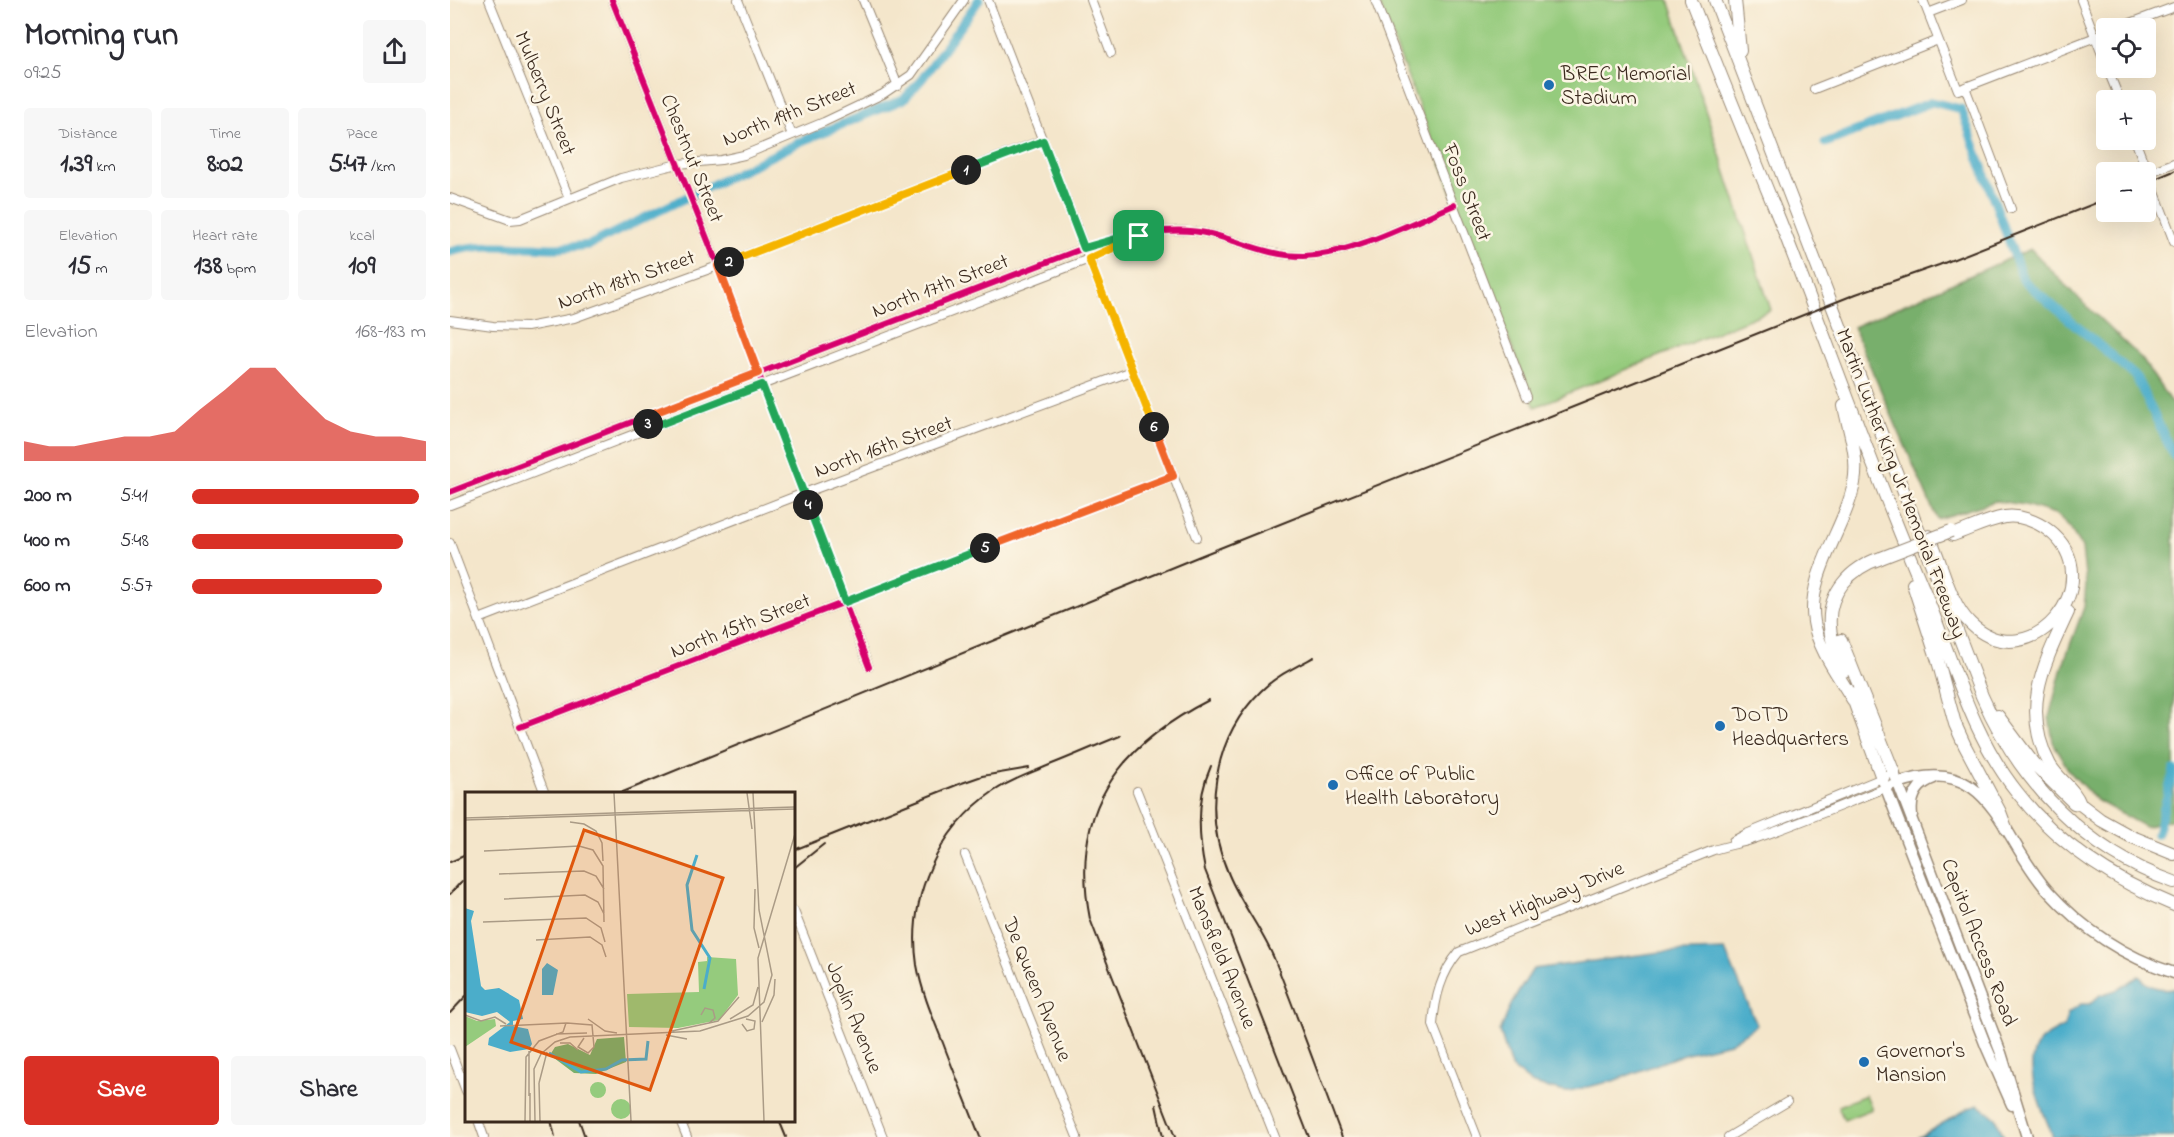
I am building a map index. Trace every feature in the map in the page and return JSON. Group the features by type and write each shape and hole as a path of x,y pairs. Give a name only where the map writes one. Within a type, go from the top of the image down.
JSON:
{"highway":[{"name":"Martin Luther King Jr Memorial Freeway","path":"1692,0 1895,522 1924,590 1971,713 1987,746 2009,781 2039,817 2081,855 2129,885 2174,905"},
{"name":"Martin Luther King Jr Memorial Freeway","path":"1715,0 1983,696 1999,732 2016,759 2054,805 2075,825 2103,846 2141,868 2174,882"},
{"path":"1735,0 1745,79"},
{"path":"1838,375 1853,446 1855,476 1852,492 1822,568 1813,615 1823,648 1853,700 1890,781"},
{"path":"1853,700 1833,640 1830,626 1831,610 1835,595 1847,577 1863,564 1882,560 1952,533 1991,520 2011,517 2036,522 2052,533 2066,552 2072,575 2068,598 2056,620 2036,634 2014,640 1981,632 1970,622 1956,602 1936,551 1898,474"},
{"path":"1952,533 1997,513 2024,513 2040,518 2055,528 2073,552 2077,574 2076,591 2039,678 2036,717 2041,744 2049,763 2078,798 2080,804"},
{"path":"1895,522 1955,724 2006,828"},
{"path":"1882,560 1865,570 1848,585 1839,605 1837,623 1890,781"},
{"path":"1983,696 2042,772 2074,803 2080,804 2118,829 2159,847 2174,849"},
{"path":"2159,847 2163,851 2174,854"}],"main road":[{"path":"1890,781 1922,776 1953,777 1974,788 2006,828 2035,876 2071,914 2096,935 2122,952 2144,963 2174,973"},
{"path":"1912,821 1912,804 1915,793 1926,781 1940,776"},
{"name":"Capitol Access Road","path":"1890,781 1912,821 2001,1053 2025,1132"},
{"name":"Capitol Access Road","path":"1890,781 1986,1046 2025,1132"}],"street":[{"name":"Mulberry Street","path":"489,0 569,198"},
{"name":"Chestnut Street","path":"612,0 694,203 869,667"},
{"path":"738,0 792,135"},
{"path":"863,0 898,86"},
{"name":"North 19th Street","path":"450,198 513,220 524,218 621,178 678,164 721,160 744,155 824,122 898,86 911,75 964,0"},
{"path":"988,0 1197,537"},
{"path":"1091,0 1112,53"},
{"name":"Foss Street","path":"1375,0 1527,397"},
{"path":"1923,0 1938,40 1962,88 2010,209"},
{"path":"1928,13 1962,0"},
{"path":"1962,88 2095,37 2081,0"},
{"path":"2144,18 2174,7"},
{"path":"1814,89 1938,40"},
{"name":"North 18th Street","path":"450,320 516,327 559,322 620,303 1043,141"},
{"path":"2156,170 2174,163"},
{"path":"2156,194 2174,242"},
{"name":"North 17th Street","path":"450,492 1084,248 1119,238 1167,232 1200,232 1273,254 1322,255 1353,246 1454,205"},
{"name":"North 17th Street","path":"450,505 1089,259 1139,236"},
{"path":"965,294 969,305"},
{"name":"North 16th Street","path":"479,619 804,493 1132,370"},
{"path":"646,416 650,428"},
{"name":"North 15th Street","path":"520,727 1173,476"},
{"path":"450,543 544,792"},
{"name":"West Highway Drive","path":"1477,1137 1433,1025 1438,996 1447,966 1459,952 1728,844 1746,834 1890,781"},
{"name":"Mansfield Avenue","path":"1137,791 1275,1137"},
{"name":"De Queen Avenue","path":"965,855 1077,1137"},
{"name":"Joplin Avenue","path":"795,914 883,1137"},
{"path":"450,1049 465,1089"},
{"path":"1728,1137 1787,1102"},
{"path":"479,1122 484,1137"},
{"path":"681,1122 687,1137"}],"green space":[{"path":"1378,0 1669,0 1771,310 1535,407"},
{"path":"2031,249 2142,359 2174,407 2174,819 2145,827 2096,800 2069,771 2053,742 2049,717 2062,667 2084,607 2086,584 2082,548 2070,528 2055,514 2025,505 1996,501 1937,519 1853,327"},
{"path":"1866,1095 1872,1109 1844,1120 1838,1106"}],"water":[{"path":"1725,950 1757,1025 1730,1043 1687,1053 1613,1081 1565,1092 1533,1084 1511,1067 1500,1032 1512,1002 1533,969 1661,952"},
{"path":"2139,976 2155,987 2174,988 2174,1137 2053,1137 2035,1089 2032,1063 2034,1052 2042,1040 2064,1027 2068,1013 2081,1004 2090,1004 2100,995 2119,989"},
{"path":"1979,1105 1996,1118 2004,1137 1919,1137 1969,1108"}],"waterway":[{"path":"450,252 488,246 552,248 589,245 804,140 904,99 922,79 979,0"},
{"path":"1825,143 1932,102 1961,109 2023,280 2136,377 2174,456"},
{"path":"2157,834 2174,770"}],"railway":[{"path":"2156,178 2174,171"},
{"path":"623,792 1200,556 1856,294 1939,265 2096,203"},
{"path":"1314,657 1273,681 1244,710 1222,754 1216,778 1214,803 1221,852 1229,875 1276,963 1342,1137"},
{"path":"1175,1137 1090,919 1085,881 1087,846 1094,815 1107,787 1125,762 1149,739 1209,700"},
{"path":"980,1137 932,1015 919,975 915,940 922,891 942,845 974,807 994,791 1023,776 1120,736"},
{"path":"1211,766 1203,791 1200,818 1205,870 1309,1137"},
{"path":"795,850 959,784 982,776 1029,768"},
{"path":"795,867 824,844"},
{"path":"450,862 465,855"},
{"path":"450,894 462,881"},
{"path":"450,1013 465,997"},
{"path":"1156,1105 1163,1137"},
{"path":"551,1122 555,1137"},
{"path":"580,1122 585,1137"},
{"path":"780,1122 786,1137"}],"cycle path":[{"path":"612,0 718,266 869,667"},
{"path":"450,492 1084,248 1147,233 1179,230 1210,234 1278,254 1303,256 1321,254 1380,237 1454,205"},
{"path":"520,727 1173,476"}],"place":[{"name":"BREC Memorial Stadium","path":"1549,85"},
{"name":"DOTD Headquarters","path":"1720,726"},
{"name":"Office of Public Health Laboratory","path":"1333,785"},
{"name":"Governor's Mansion","path":"1864,1062"}],"route":[{"path":"1043,141 1084,248 1119,238 1139,236 1089,259 1173,476 845,602 762,385 650,428 646,416 758,373 718,266 1043,141"}]}
